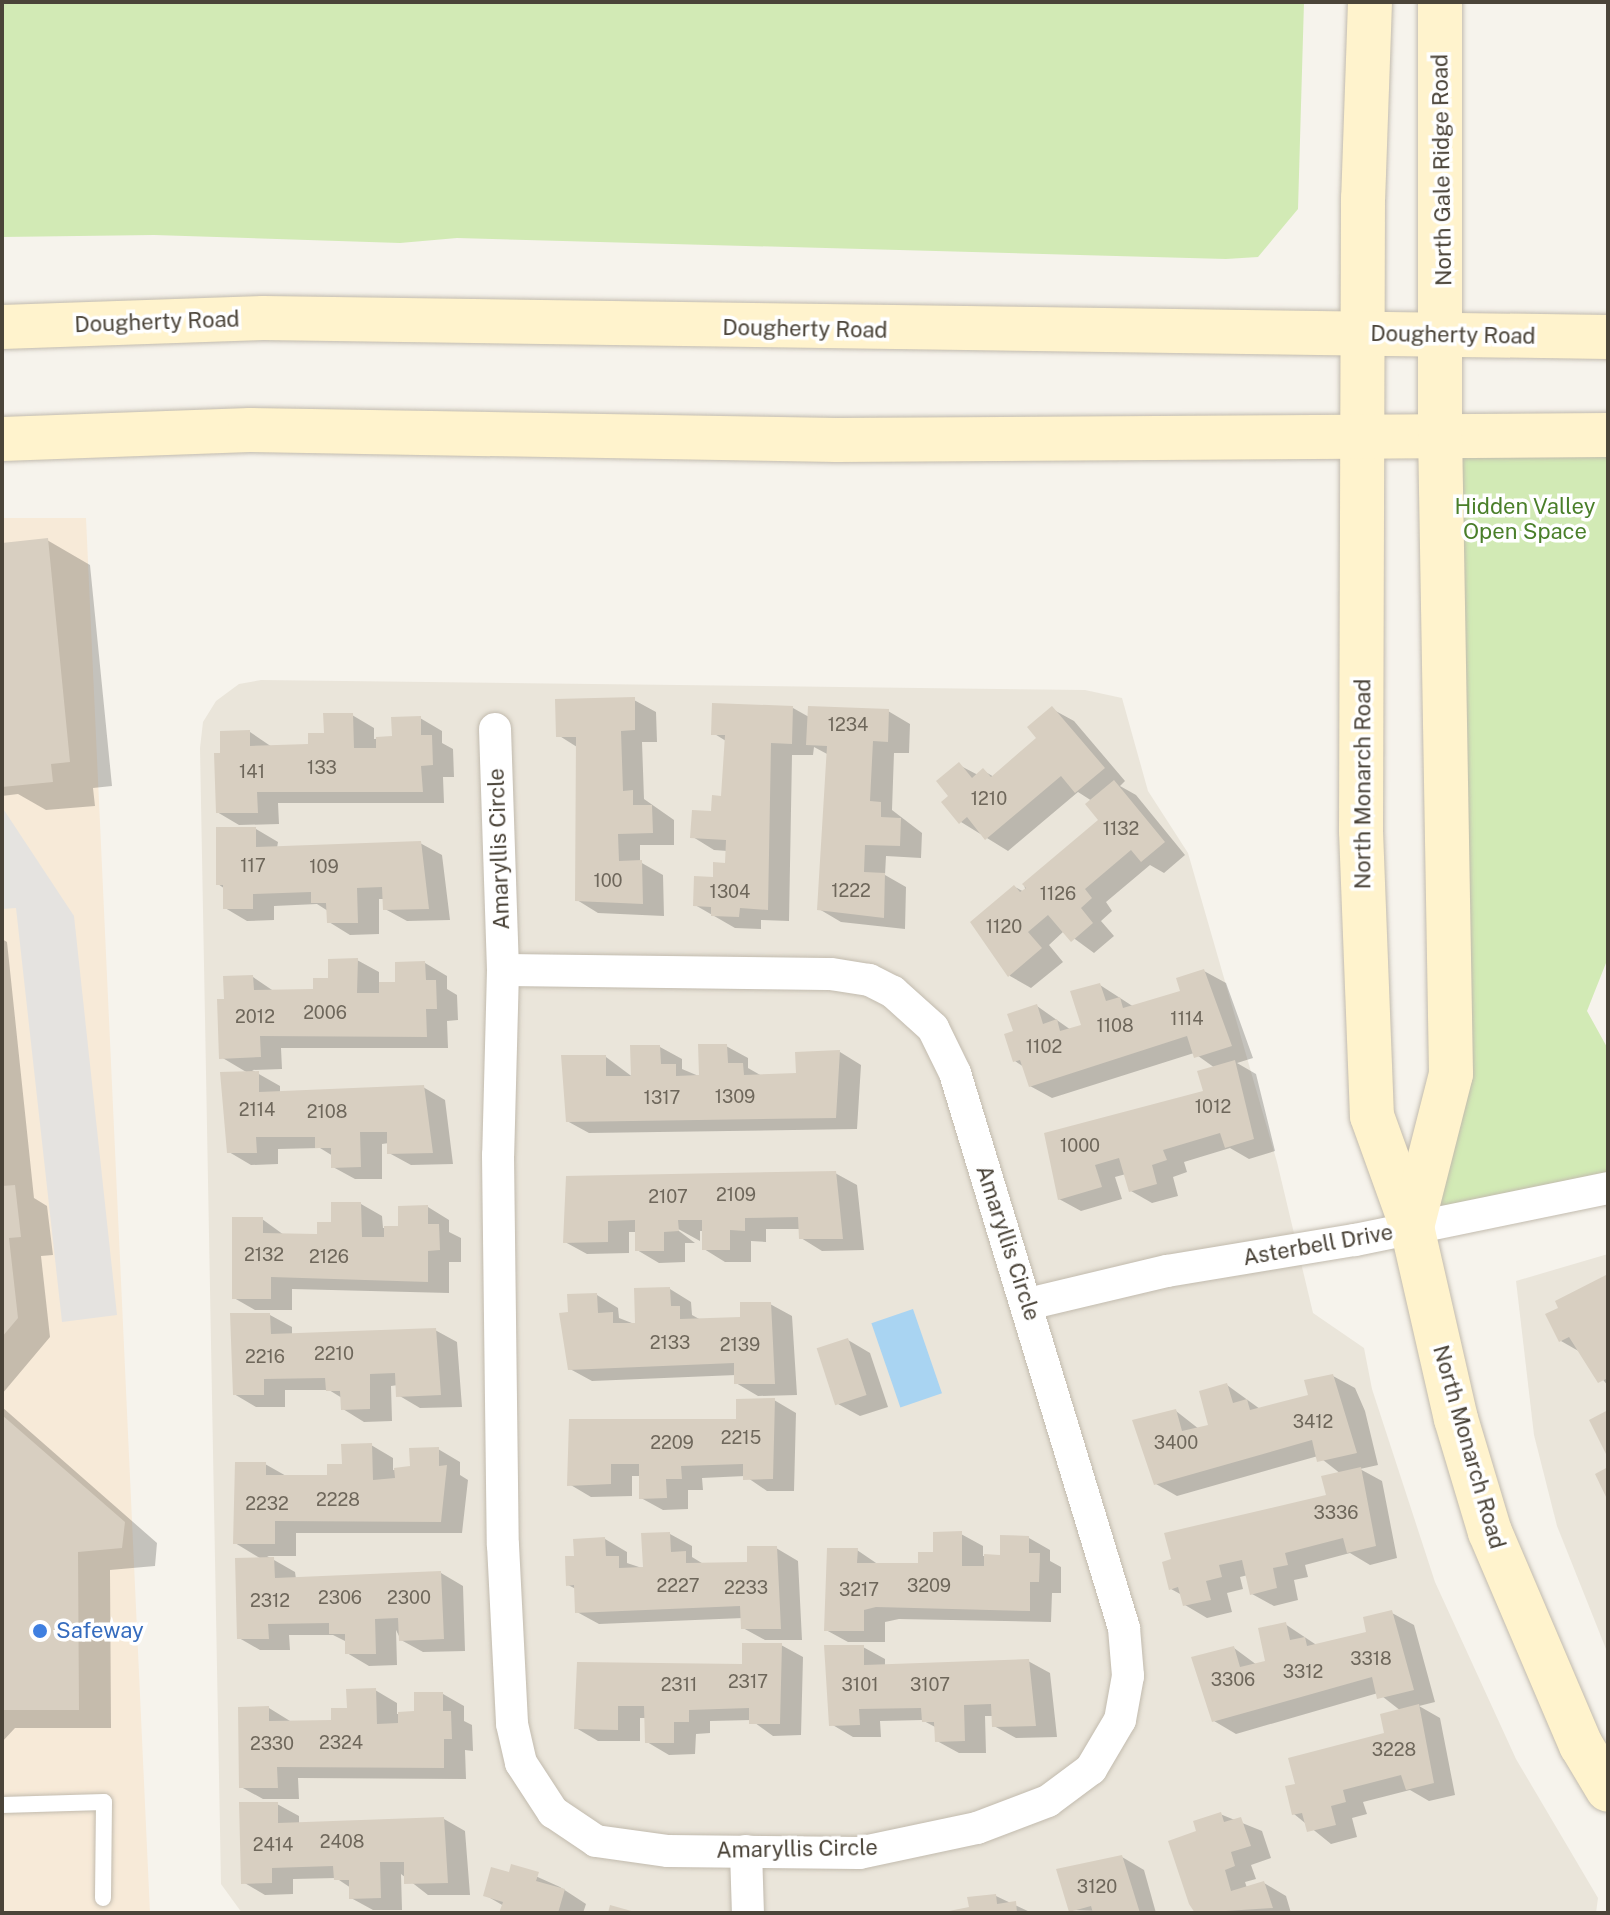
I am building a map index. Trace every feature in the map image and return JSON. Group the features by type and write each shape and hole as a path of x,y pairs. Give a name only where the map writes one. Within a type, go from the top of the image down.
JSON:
{"main road":[{"path":"1362,333 1370,2"},
{"name":"North Gale Ridge Road","path":"1440,2 1444,338 1440,434"},
{"name":"Dougherty Road","path":"2,327 263,318 1362,333 1444,338 1608,337"},
{"name":"North Monarch Road","path":"1362,333 1361,831 1372,1116 1412,1227 1456,1419 1490,1532 1581,1745 1608,1790"},
{"path":"2,439 250,430 837,440 1363,434 1608,435"},
{"name":"North Monarch Road","path":"1412,1227 1451,1074 1440,434"}],"street":[{"name":"Amaryllis Circle","path":"495,729 503,970 498,1141 503,1545 512,1724 521,1763 553,1812 596,1841 668,1851 859,1853 977,1828 1048,1801 1091,1769 1120,1720 1128,1676 1124,1628 1028,1304 955,1073 933,1028 893,992 869,980 830,974 503,970"},
{"name":"Asterbell Drive","path":"1028,1304 1167,1271 1608,1188"},
{"path":"746,1851 748,1913"}],"lane":[{"path":"2,1805 104,1802 103,1898"}],"shaded area":[{"path":"2,518 86,518 150,1913 2,1913"},
{"path":"261,680 1085,690 1122,698 1148,791 1188,853 1277,1162 1313,1313 1364,1348 1372,1389 1435,1582 1516,1759 1598,1898 1596,1913 242,1913 221,1884 200,748 203,722 216,701 239,684"},
{"path":"2,807 74,916 117,1315 62,1322 16,908 2,909"},
{"path":"1608,1254 1608,1654 1557,1526 1534,1435 1516,1281"}],"green space":[{"path":"2,2 1304,2 1298,209 1258,257 1226,259 457,238 400,243 154,235 2,237"},
{"name":"Hidden Valley Open Space","path":"1440,434 1608,435 1608,958 1587,1011 1608,1049 1608,1188 1412,1227 1451,1074"}],"water":[{"path":"913,1309 942,1393 900,1407 871,1323"}],"building":[{"path":"48,538 70,762 51,764 53,782 2,787 2,543"},
{"path":"635,697 635,730 621,731 623,791 633,790 633,805 652,805 653,833 618,834 619,861 642,860 643,904 575,901 576,737 556,737 555,699"},
{"path":"712,703 793,706 792,744 771,743 768,910 740,908 739,917 711,916 711,907 693,906 694,876 713,877 713,862 725,863 726,840 690,838 692,810 711,811 712,795 721,796 725,735 711,735"},
{"path":"808,706 889,709 888,742 873,741 870,801 881,802 881,817 901,818 900,846 865,845 864,872 885,873 884,918 817,910 827,746 806,745"},
{"path":"1052,706 1105,768 1075,793 1061,776 985,840 967,817 959,824 941,802 948,796 936,781 959,762 972,778 983,768 991,777 1036,738 1027,727"},
{"path":"323,713 353,713 354,748 376,748 376,737 392,736 391,717 421,716 421,735 432,735 433,765 421,766 423,792 257,792 258,813 216,813 214,753 220,753 220,731 250,730 250,746 308,744 308,733 324,733"},
{"path":"1114,780 1165,842 1141,862 1131,850 1085,889 1092,898 1081,908 1093,923 1071,942 1048,915 1028,932 1042,948 1008,977 970,922 1014,885 1020,892 1026,888 1022,884 1098,820 1085,804"},
{"path":"216,827 256,827 256,847 421,841 429,909 383,910 382,887 357,888 358,923 327,923 326,903 311,903 311,892 253,894 253,909 223,909 223,885 216,885"},
{"path":"358,958 357,993 379,993 379,982 395,982 395,962 425,961 426,980 436,980 437,1009 426,1009 427,1037 260,1036 261,1057 219,1059 217,999 224,999 223,976 253,975 254,990 313,989 313,978 328,978 328,959"},
{"path":"1204,969 1232,1046 1194,1058 1187,1036 1029,1087 1020,1060 1013,1062 1004,1034 1013,1031 1007,1014 1037,1004 1043,1024 1057,1019 1060,1031 1081,1025 1070,991 1100,983 1106,1001 1120,997 1123,1008 1180,991 1176,978"},
{"path":"698,1044 727,1044 728,1063 743,1063 744,1075 796,1073 795,1052 840,1050 836,1118 566,1122 561,1055 606,1055 606,1076 631,1076 630,1045 660,1045 661,1064 676,1064 676,1076 699,1075"},
{"path":"1235,1060 1254,1139 1225,1148 1220,1133 1163,1150 1167,1160 1152,1165 1157,1184 1129,1192 1119,1158 1095,1165 1102,1187 1058,1200 1044,1133 1203,1091 1197,1071"},
{"path":"259,1071 259,1092 424,1085 433,1153 387,1154 387,1132 360,1132 361,1167 331,1168 331,1148 315,1148 315,1137 256,1137 257,1153 227,1153 220,1072"},
{"path":"836,1171 843,1239 799,1239 798,1217 745,1218 745,1231 730,1230 730,1250 702,1250 702,1220 678,1220 679,1231 664,1232 664,1251 635,1251 635,1220 608,1221 608,1242 563,1243 566,1176"},
{"path":"15,1185 21,1237 9,1238 18,1318 2,1337 2,1186"},
{"path":"331,1202 361,1202 362,1237 384,1237 384,1226 398,1226 398,1206 428,1205 428,1224 439,1224 440,1250 428,1251 428,1282 271,1277 271,1299 232,1299 232,1217 263,1217 263,1233 317,1234 317,1222 331,1222"},
{"path":"1608,1274 1608,1378 1598,1383 1569,1337 1559,1342 1545,1314 1558,1308 1555,1301"},
{"path":"670,1287 671,1306 680,1306 680,1319 740,1317 740,1302 771,1302 775,1384 734,1384 734,1363 568,1370 559,1313 568,1312 567,1294 597,1293 598,1313 613,1312 613,1323 635,1323 634,1288"},
{"path":"230,1313 270,1313 271,1334 436,1328 441,1395 396,1397 395,1373 370,1374 370,1409 341,1410 340,1391 326,1391 325,1378 264,1379 264,1395 233,1395"},
{"path":"848,1338 867,1395 835,1405 817,1348"},
{"path":"1333,1374 1357,1453 1317,1462 1312,1440 1154,1485 1132,1420 1176,1409 1182,1431 1208,1425 1199,1391 1227,1383 1233,1403 1247,1399 1250,1410 1308,1395 1304,1380"},
{"path":"775,1398 773,1479 743,1480 743,1464 681,1466 682,1479 666,1479 667,1498 639,1499 639,1464 611,1464 611,1484 567,1486 569,1419 736,1419 736,1399"},
{"path":"1608,1410 1608,1458 1589,1420"},
{"name":"Safeway","path":"2,1415 125,1522 122,1548 78,1552 79,1710 2,1710"},
{"path":"372,1443 373,1480 395,1478 394,1468 410,1466 409,1448 439,1447 439,1466 447,1465 441,1522 275,1521 275,1544 233,1544 235,1462 266,1462 266,1475 327,1475 327,1464 342,1464 341,1444"},
{"path":"1361,1467 1376,1546 1347,1553 1343,1538 1285,1553 1288,1565 1273,1568 1277,1588 1250,1595 1242,1560 1219,1565 1222,1577 1206,1581 1211,1600 1183,1606 1178,1587 1169,1590 1162,1562 1171,1559 1164,1533 1326,1495 1321,1476"},
{"path":"1608,1467 1608,1501 1595,1474"},
{"path":"962,1531 962,1566 984,1566 984,1554 1000,1555 1000,1535 1029,1536 1029,1553 1040,1553 1039,1582 1030,1582 1030,1611 876,1607 864,1610 864,1631 824,1631 827,1548 858,1548 857,1563 918,1563 918,1552 933,1552 933,1532"},
{"path":"670,1532 671,1552 686,1551 686,1563 747,1562 747,1546 777,1546 781,1629 741,1629 740,1606 575,1613 574,1585 566,1586 565,1556 574,1556 573,1539 605,1537 606,1556 619,1556 619,1568 643,1567 641,1533"},
{"path":"274,1557 275,1578 441,1571 444,1639 399,1641 398,1618 375,1619 376,1654 345,1654 345,1634 329,1634 329,1623 268,1624 269,1639 237,1639 235,1558"},
{"path":"1392,1610 1414,1690 1377,1699 1372,1677 1212,1722 1191,1657 1234,1646 1240,1667 1265,1661 1258,1628 1286,1622 1290,1640 1305,1637 1307,1646 1366,1632 1363,1617"},
{"path":"742,1643 782,1643 780,1724 749,1724 749,1708 689,1710 689,1722 674,1722 674,1743 645,1743 644,1706 618,1706 618,1730 574,1729 577,1662 742,1664"},
{"path":"824,1645 864,1645 864,1665 1029,1659 1036,1726 992,1727 991,1704 964,1705 965,1741 935,1742 934,1722 922,1722 921,1708 859,1709 860,1725 829,1726"},
{"path":"376,1688 377,1724 398,1723 398,1712 414,1711 414,1692 443,1692 443,1711 451,1711 452,1739 444,1739 444,1768 277,1767 278,1788 239,1788 238,1707 269,1706 269,1721 331,1720 331,1708 347,1708 346,1689"},
{"path":"1419,1704 1434,1783 1406,1790 1401,1775 1343,1790 1346,1802 1331,1806 1336,1825 1307,1832 1302,1813 1292,1815 1285,1786 1295,1784 1288,1758 1384,1733 1380,1714"},
{"path":"239,1802 278,1802 278,1823 444,1817 448,1883 404,1884 404,1862 380,1862 381,1898 349,1899 349,1880 334,1880 333,1866 272,1868 272,1883 241,1884"},
{"path":"1221,1812 1224,1822 1241,1817 1251,1846 1231,1852 1235,1866 1225,1870 1231,1891 1264,1881 1273,1908 1195,1913 1189,1904 1168,1841 1196,1831 1193,1821"},
{"path":"1122,1855 1140,1913 1093,1913 1091,1906 1069,1912 1056,1869"},
{"path":"511,1864 539,1872 536,1881 565,1889 558,1913 499,1913 503,1902 483,1896 491,1867 509,1872"},
{"path":"996,1894 997,1904 1016,1901 1017,1913 939,1913 969,1907 967,1897"},
{"path":"610,1905 635,1912 635,1913 608,1913"}],"place":[{"name":"Safeway","path":"40,1631"}]}
